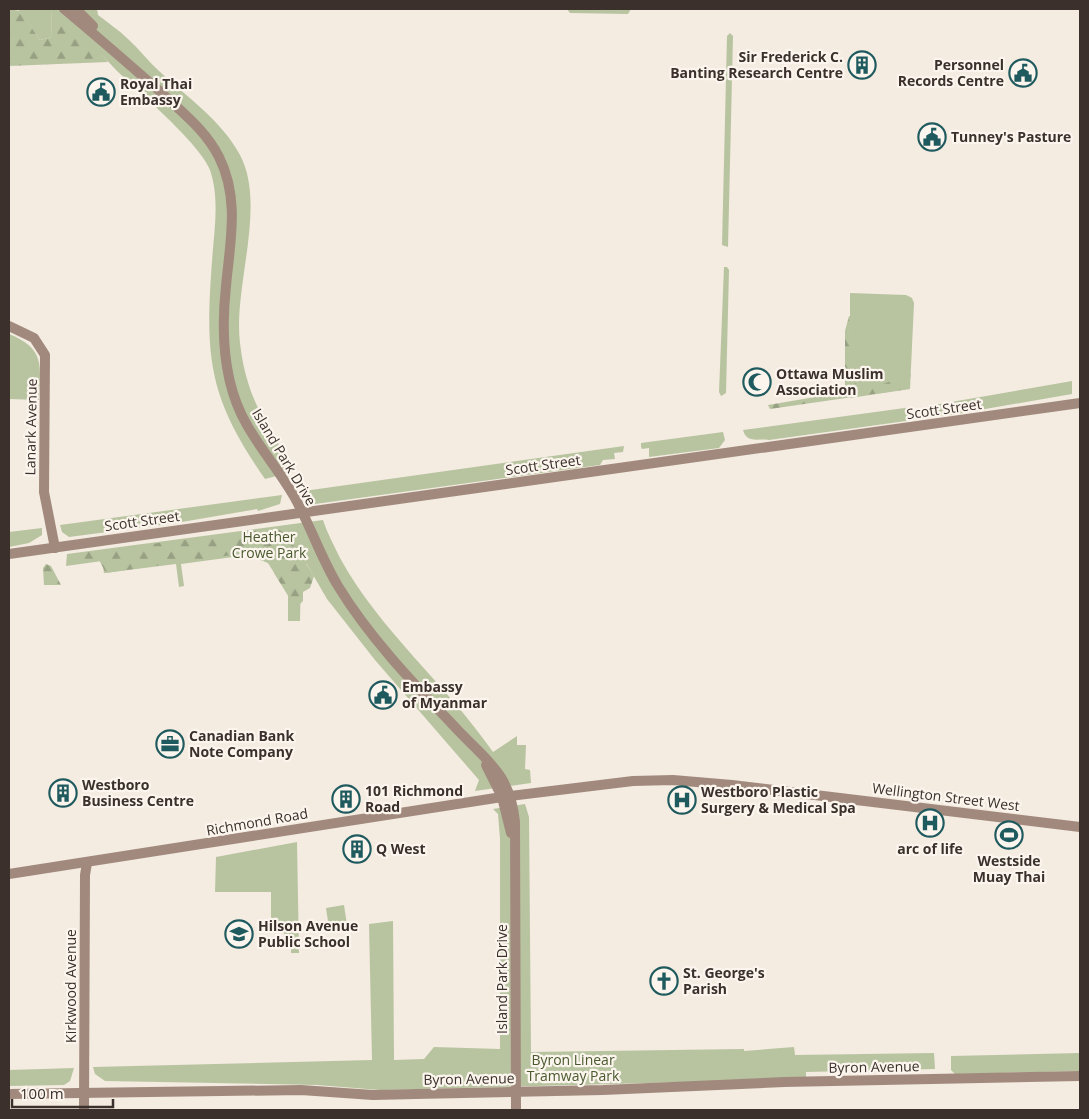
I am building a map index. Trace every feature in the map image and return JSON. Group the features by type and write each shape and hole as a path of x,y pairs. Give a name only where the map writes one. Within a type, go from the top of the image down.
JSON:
{"main road":[{"name":"Island Park Drive","path":"64,9 110,46 201,130 214,148 225,170 232,193 234,215 224,315 228,372 243,419 281,474 302,512 327,567 368,628 479,753 507,796 515,848 516,1110"},
{"name":"Island Park Drive","path":"76,9 110,46"},
{"name":"Lanark Avenue","path":"9,326 34,338 43,350 46,361 43,470 46,509 55,548"},
{"name":"Scott Street","path":"9,554 739,452 1080,402"},
{"name":"Wellington Street West","path":"507,796 610,783 673,780 1080,827"},
{"name":"Richmond Road","path":"9,874 507,796"},
{"name":"Kirkwood Avenue","path":"84,1110 85,875 87,863"},
{"name":"Byron Avenue","path":"9,1094 301,1090 373,1095 516,1092 784,1082 1080,1076"}],"green space":[{"path":"9,9 20,11 40,40 52,37 51,9 56,9 85,34 108,62 9,66"},
{"path":"18,9 51,9 52,37 40,40"},
{"path":"56,9 97,9 98,15 125,36 159,71 214,120 240,155 247,175 250,198 248,247 239,321 243,362 252,395 266,424 295,469 292,472 265,479 232,424 221,400 214,376 209,324 216,204 210,170 195,147 182,133"},
{"path":"567,9 631,9 628,14 570,13"},
{"path":"730,33 733,36 728,247 722,245 727,36"},
{"path":"724,267 727,267 729,270 726,393 721,396 719,392"},
{"path":"850,293 906,295 912,298 914,303 910,389 850,398"},
{"path":"849,316 853,317 855,322 853,382 859,385 883,384 911,374 908,389 770,409 768,405 839,393 845,389 845,331"},
{"path":"9,334 21,340 35,353 40,368 39,400 9,399"},
{"path":"1072,381 1072,394 951,415 937,416 929,411 928,406"},
{"path":"912,407 912,414 906,421 769,440 750,439 743,430"},
{"path":"723,432 725,440 719,448 649,457 649,448 642,449 641,447 641,443"},
{"path":"624,446 623,452 614,453 615,459 603,460 600,465 315,504 304,491"},
{"path":"282,495 280,504 258,511 257,509 176,523 69,537 62,532 60,525"},
{"path":"323,520 340,558 374,610 455,703 493,752 517,736 517,745 526,745 525,769 530,770 531,783 475,791 479,780 375,660 327,599 305,561 301,567 300,621 288,621 288,595 268,563 248,555 181,564 184,586 179,587 176,564 104,573 102,561 66,566 67,554"},
{"path":"42,528 42,535 29,543 9,547 9,532"},
{"name":"Heather Crowe Park","path":"277,528 288,536 292,545 301,548 307,565 314,576 310,588 303,592 303,601 298,606 292,602 274,573 273,568 267,562 256,557 231,555 106,573 99,560 68,565 73,554"},
{"path":"46,564 51,566 61,585 44,585 43,568"},
{"name":"Byron Linear Tramway Park","path":"525,804 529,817 531,1052 744,1049 744,1051 794,1047 795,1055 934,1053 935,1069 806,1072 806,1079 380,1090 317,1085 105,1081 95,1074 93,1067 372,1060 369,924 393,921 394,1060 424,1059 434,1047 500,1049 500,839 498,814 493,809"},
{"path":"297,842 299,953 291,953 291,938 284,938 284,932 278,932 278,925 271,925 271,892 215,892 216,857"},
{"path":"344,905 347,925 329,928 326,908"},
{"path":"1080,1053 1080,1071 955,1074 951,1070 951,1056"},
{"path":"74,1068 70,1081 64,1085 9,1086 9,1070"}],"place":[{"name":"Sir Frederick C. Banting Research Centre","path":"862,65"},
{"name":"Personnel Records Centre","path":"1023,73"},
{"name":"Royal Thai Embassy","path":"101,92"},
{"name":"Tunney's Pasture","path":"932,137"},
{"name":"Ottawa Muslim Association","path":"757,382"},
{"name":"Embassy of Myanmar","path":"383,695"},
{"name":"Canadian Bank Note Company","path":"170,744"},
{"name":"Westboro Business Centre","path":"63,793"},
{"name":"101 Richmond Road","path":"346,799"},
{"name":"Westboro Plastic Surgery & Medical Spa","path":"682,800"},
{"name":"arc of life","path":"930,823"},
{"name":"Westside Muay Thai","path":"1009,835"},
{"name":"Q West","path":"357,849"},
{"name":"Hilson Avenue Public School","path":"239,934"},
{"name":"St. George's Parish","path":"664,981"}]}
